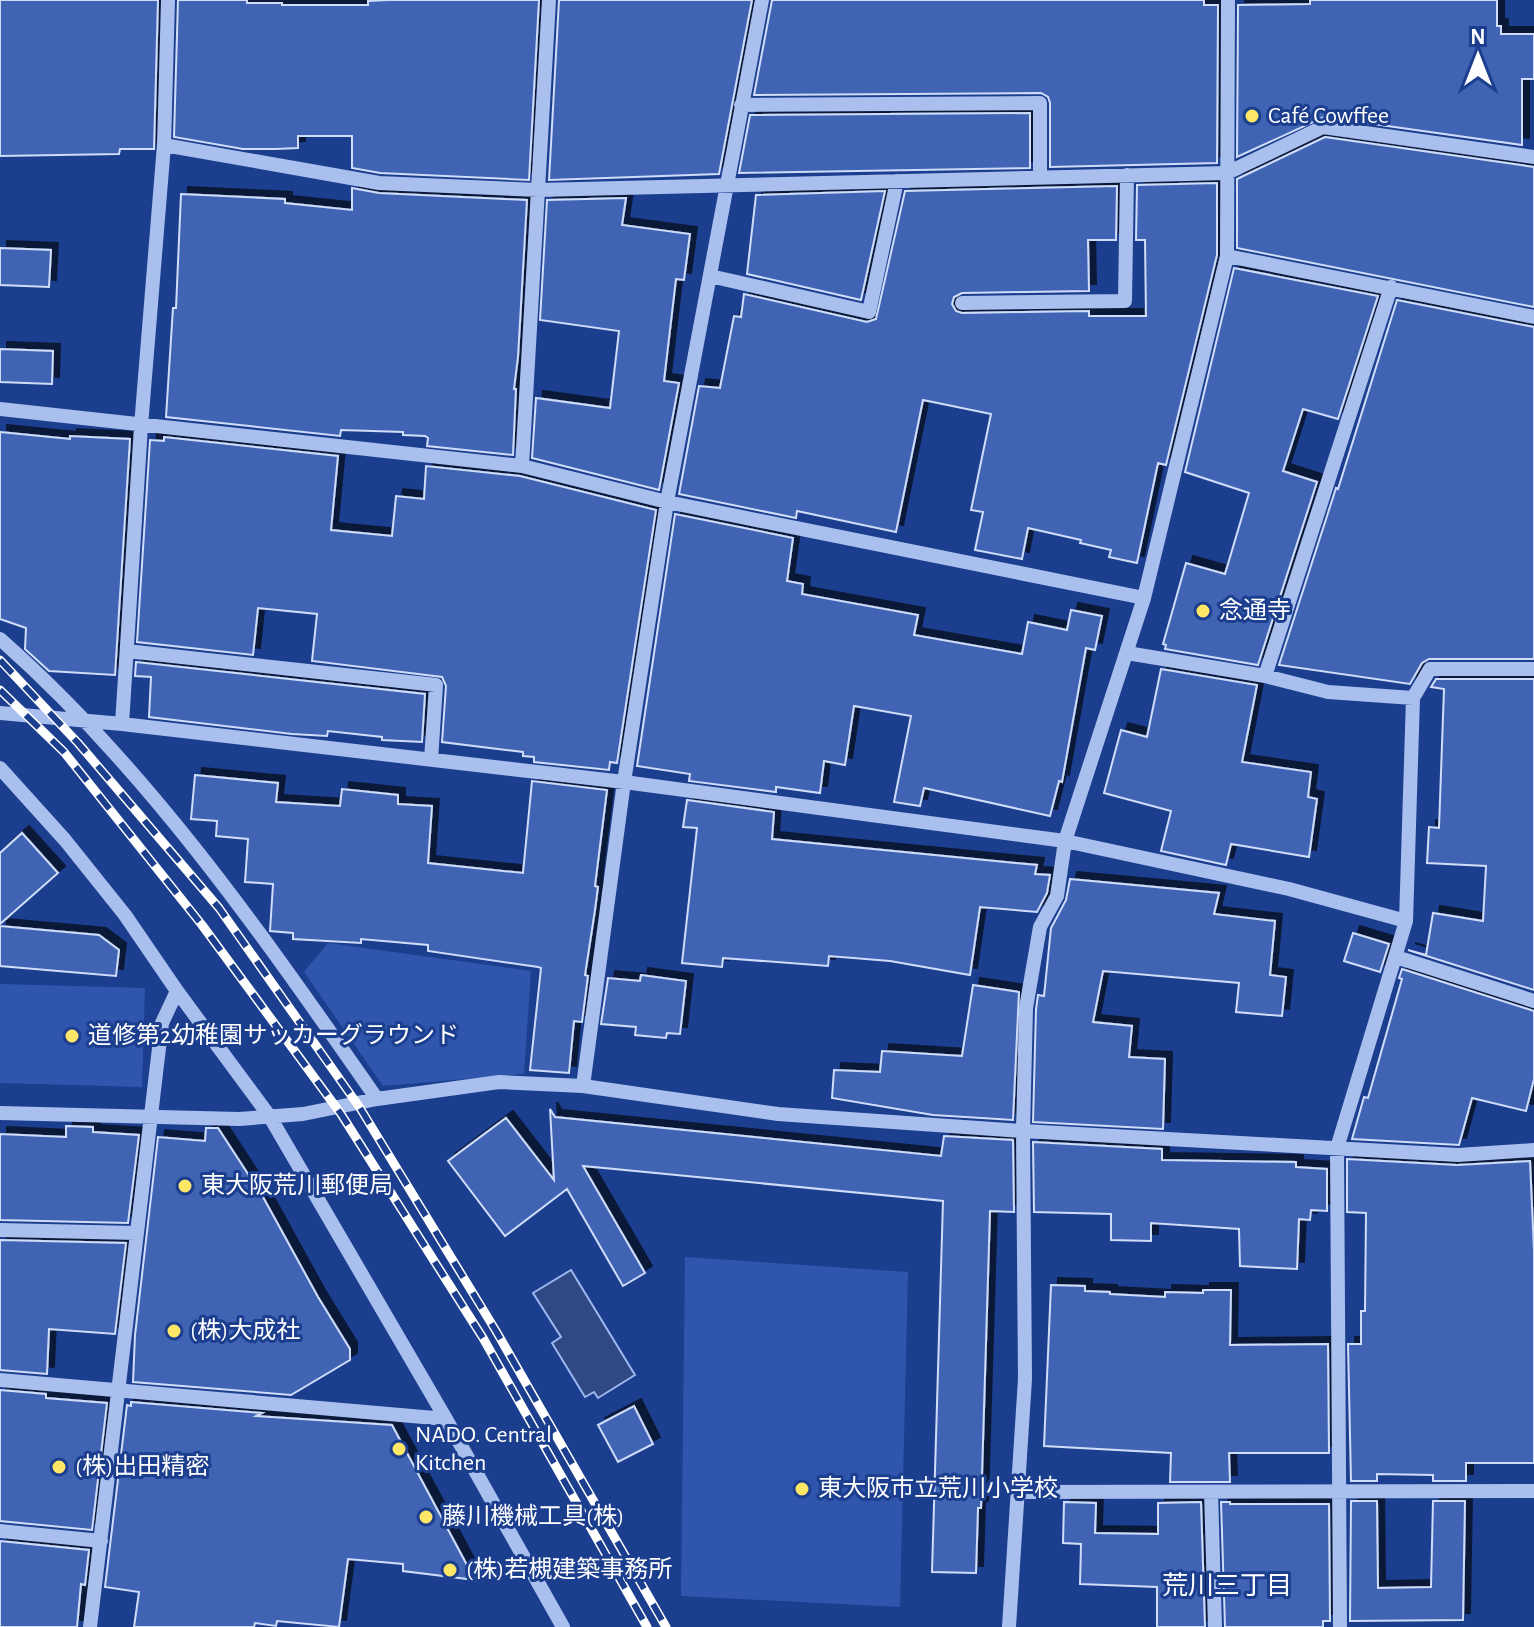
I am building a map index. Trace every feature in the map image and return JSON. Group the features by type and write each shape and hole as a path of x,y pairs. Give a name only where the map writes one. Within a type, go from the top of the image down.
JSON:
{"street":[{"path":"122,724 141,426 164,145 168,0"},
{"path":"522,466 549,0"},
{"path":"583,1086 624,782 667,502 762,0"},
{"path":"1009,1627 1025,1379 1023,1131 1026,1008 1040,927 1057,896 1065,841 1144,598 1227,256 1228,0"},
{"path":"741,105 1040,103 1040,177"},
{"path":"164,145 379,183 539,190 1227,173 1323,127 1534,157"},
{"path":"962,303 1125,301 1127,175"},
{"path":"710,276 869,312 897,181"},
{"path":"1227,256 1534,317"},
{"path":"1265,676 1391,287"},
{"path":"0,409 522,466 667,502 1144,598"},
{"path":"0,639 86,721 186,839 270,947 377,1099"},
{"path":"127,651 436,685 431,760"},
{"path":"1127,653 1265,676 1328,692 1413,698"},
{"path":"1340,1627 1337,1148 1406,921 1413,698 1430,669 1534,669"},
{"path":"0,713 122,724 624,782 1065,841 1289,889 1406,921"},
{"path":"0,768 65,840 115,902 270,1117 563,1627"},
{"path":"1396,957 1534,1001"},
{"path":"90,1627 162,1023 177,991"},
{"path":"0,1113 239,1119 303,1114 377,1099 499,1082 583,1086 778,1114 1023,1131 1458,1155 1534,1150"},
{"path":"0,1230 137,1233"},
{"path":"0,1380 446,1419"},
{"path":"1017,1492 1534,1491"},
{"path":"1211,1492 1215,1627"},
{"path":"0,1531 101,1541"}],"shaded area":[{"path":"328,943 531,971 524,1074 383,1086 304,972"},
{"name":"道修第2幼稚園サッカーグラウンド","path":"0,984 145,988 142,1087 0,1083"},
{"path":"685,1257 908,1272 900,1607 681,1596"},
{"path":"571,1270 635,1375 598,1398 594,1392 585,1397 552,1343 561,1337 533,1293"}],"building":[{"path":"0,0 158,0 154,149 120,149 119,154 0,156"},
{"path":"178,0 368,5 368,1 389,0 539,0 529,180 380,173 352,168 352,136 298,136 298,148 276,149 243,149 174,137"},
{"path":"559,0 752,0 719,174 549,180"},
{"path":"772,0 1204,0 1204,5 1218,5 1217,163 1050,167 1050,103 1048,97 1041,93 754,95"},
{"path":"1310,0 1497,0 1497,26 1501,26 1501,34 1534,34 1534,79 1522,79 1522,145 1324,117 1237,157 1238,5 1310,4"},
{"path":"1030,113 1030,168 739,173 750,115"},
{"path":"1325,137 1534,167 1534,307 1237,248 1237,179"},
{"path":"1217,183 1217,255 1166,465 1158,463 1137,563 1109,557 1111,550 1080,543 1081,540 1028,528 1022,559 975,550 983,512 971,510 991,414 923,400 896,532 797,511 796,518 679,494 699,386 720,388 734,316 741,317 744,294 867,322 876,319 905,191 1117,186 1116,240 1088,240 1089,291 962,293 954,297 952,304 956,311 962,313 1089,311 1089,316 1146,316 1145,240 1136,240 1137,185"},
{"path":"352,188 379,193 527,200 514,389 513,455 427,446 428,438 425,436 403,435 403,432 341,430 340,436 166,417 173,308 176,308 181,194 285,199 285,203 352,210"},
{"path":"885,191 861,300 747,274 756,195"},
{"path":"626,198 622,225 690,234 684,280 676,279 664,381 679,383 659,490 532,458 536,398 610,408 619,331 540,320 547,200"},
{"path":"0,248 51,250 49,287 0,285"},
{"path":"1234,268 1378,296 1338,419 1303,409 1283,471 1317,482 1258,665 1165,649 1166,645 1163,644 1186,563 1225,574 1249,493 1185,472"},
{"path":"1397,300 1534,327 1534,659 1429,659 1422,663 1410,684 1279,665"},
{"path":"0,349 53,351 52,384 0,382"},
{"path":"0,432 70,439 70,436 130,439 115,675 49,671 25,649 26,628 0,619"},
{"path":"164,437 338,456 331,530 392,536 396,496 424,499 426,466 520,476 656,510 617,763 610,762 609,770 534,762 534,757 523,756 523,752 442,742 446,686 442,677 312,661 317,614 258,608 253,655 137,642 150,440 164,441"},
{"path":"675,514 793,538 787,581 803,584 802,594 918,615 914,635 1022,654 1028,622 1067,630 1071,610 1102,616 1095,650 1086,648 1062,782 1059,781 1050,816 924,788 920,806 894,802 911,716 854,706 845,765 824,761 820,793 776,787 776,792 689,781 690,774 637,766"},
{"path":"136,662 425,694 422,742 382,740 382,737 328,731 327,736 292,734 149,717 151,677 135,676"},
{"path":"1161,669 1257,685 1242,762 1311,772 1308,797 1317,799 1309,857 1231,844 1226,865 1161,851 1171,811 1104,793 1121,730 1147,737"},
{"path":"1436,679 1534,679 1534,990 1408,950 1426,955 1433,913 1483,921 1486,866 1427,863 1429,827 1439,828 1444,689 1431,687"},
{"path":"195,775 278,783 276,802 340,806 342,789 398,795 398,804 432,806 428,863 523,873 532,781 607,790 582,1022 574,1021 569,1073 530,1070 541,968 428,951 428,945 361,939 361,943 293,939 293,933 270,931 273,884 245,882 248,839 216,836 217,821 191,819"},
{"path":"687,800 774,812 772,839 1037,865 1035,874 1050,875 1047,893 1037,912 980,907 970,975 890,961 829,956 828,966 723,958 722,967 682,963 697,828 683,827"},
{"path":"22,833 58,873 0,924 0,853"},
{"path":"1070,879 1219,893 1214,914 1275,921 1270,975 1286,977 1282,1016 1236,1012 1239,983 1103,971 1093,1022 1132,1026 1129,1057 1165,1059 1163,1129 1033,1122 1038,995 1044,996 1051,928 1066,900"},
{"path":"0,926 99,935 119,950 116,976 0,966"},
{"path":"1353,933 1389,944 1380,972 1344,961"},
{"path":"1402,969 1534,1011 1534,1079 1526,1111 1472,1098 1459,1145 1352,1139 1364,1097 1368,1098 1402,979 1399,978"},
{"path":"641,975 686,981 680,1034 667,1033 666,1038 635,1035 636,1027 601,1024 608,978 640,981"},
{"path":"973,985 1019,992 1013,1120 933,1115 832,1098 834,1070 880,1072 882,1051 962,1056"},
{"path":"550,1109 555,1117 941,1156 944,1136 1013,1140 1014,1212 990,1211 981,1508 978,1508 976,1573 932,1572 943,1201 583,1166 645,1273 623,1286 567,1189 505,1236 448,1161 506,1118 554,1180"},
{"path":"66,1126 93,1127 93,1132 139,1135 128,1223 0,1220 0,1134 66,1137"},
{"path":"206,1128 218,1128 263,1197 350,1349 350,1360 291,1395 133,1382 135,1335 158,1137 205,1141"},
{"path":"1033,1142 1162,1149 1162,1160 1296,1162 1296,1167 1327,1169 1327,1211 1311,1210 1310,1220 1299,1219 1297,1269 1240,1266 1239,1229 1151,1223 1151,1241 1111,1240 1111,1214 1034,1212"},
{"path":"1347,1159 1457,1165 1530,1161 1534,1251 1534,1463 1466,1463 1466,1481 1433,1481 1433,1475 1377,1474 1377,1481 1351,1481 1348,1344 1361,1344 1361,1311 1365,1311 1366,1213 1347,1212"},
{"path":"0,1240 126,1243 115,1334 49,1329 47,1374 0,1370"},
{"path":"1051,1285 1085,1286 1085,1291 1110,1294 1165,1297 1165,1292 1231,1290 1230,1345 1328,1344 1329,1453 1229,1453 1230,1482 1170,1482 1171,1453 1044,1446"},
{"path":"0,1390 107,1403 92,1530 0,1521"},
{"path":"131,1402 262,1413 256,1416 392,1425 475,1580 403,1571 403,1564 348,1559 339,1627 277,1621 276,1626 255,1623 254,1627 134,1627 139,1592 105,1587 127,1405 131,1406"},
{"path":"634,1406 653,1444 618,1462 598,1425"},
{"path":"1351,1501 1377,1501 1378,1588 1431,1587 1433,1501 1465,1501 1463,1620 1350,1621"},
{"path":"1064,1502 1096,1503 1095,1533 1158,1534 1158,1503 1201,1502 1205,1627 1157,1627 1157,1587 1080,1584 1081,1544 1063,1543"},
{"path":"1221,1502 1329,1504 1330,1621 1323,1621 1323,1627 1225,1627"},
{"path":"0,1541 89,1550 85,1585 81,1584 77,1627 0,1627"}],"railway":[{"path":"0,660 78,743 219,908 360,1108 496,1331 666,1627"},
{"path":"0,690 64,752 202,925 341,1114 483,1338 647,1627"}],"place":[{"name":"Café Cowffee","path":"1252,116"},
{"name":"念通寺","path":"1203,611"},
{"name":"道修第2幼稚園サッカーグラウンド","path":"72,1036"},
{"name":"東大阪荒川郵便局","path":"185,1186"},
{"name":"(株)大成社","path":"174,1331"},
{"name":"NADO. Central Kitchen","path":"399,1449"},
{"name":"(株)出田精密","path":"59,1467"},
{"name":"東大阪市立荒川小学校","path":"802,1489"},
{"name":"藤川機械工具(株)","path":"426,1517"},
{"name":"(株)若槻建築事務所","path":"450,1570"}],"district":[{"name":"荒川三丁目","path":"1227,1586"}]}
